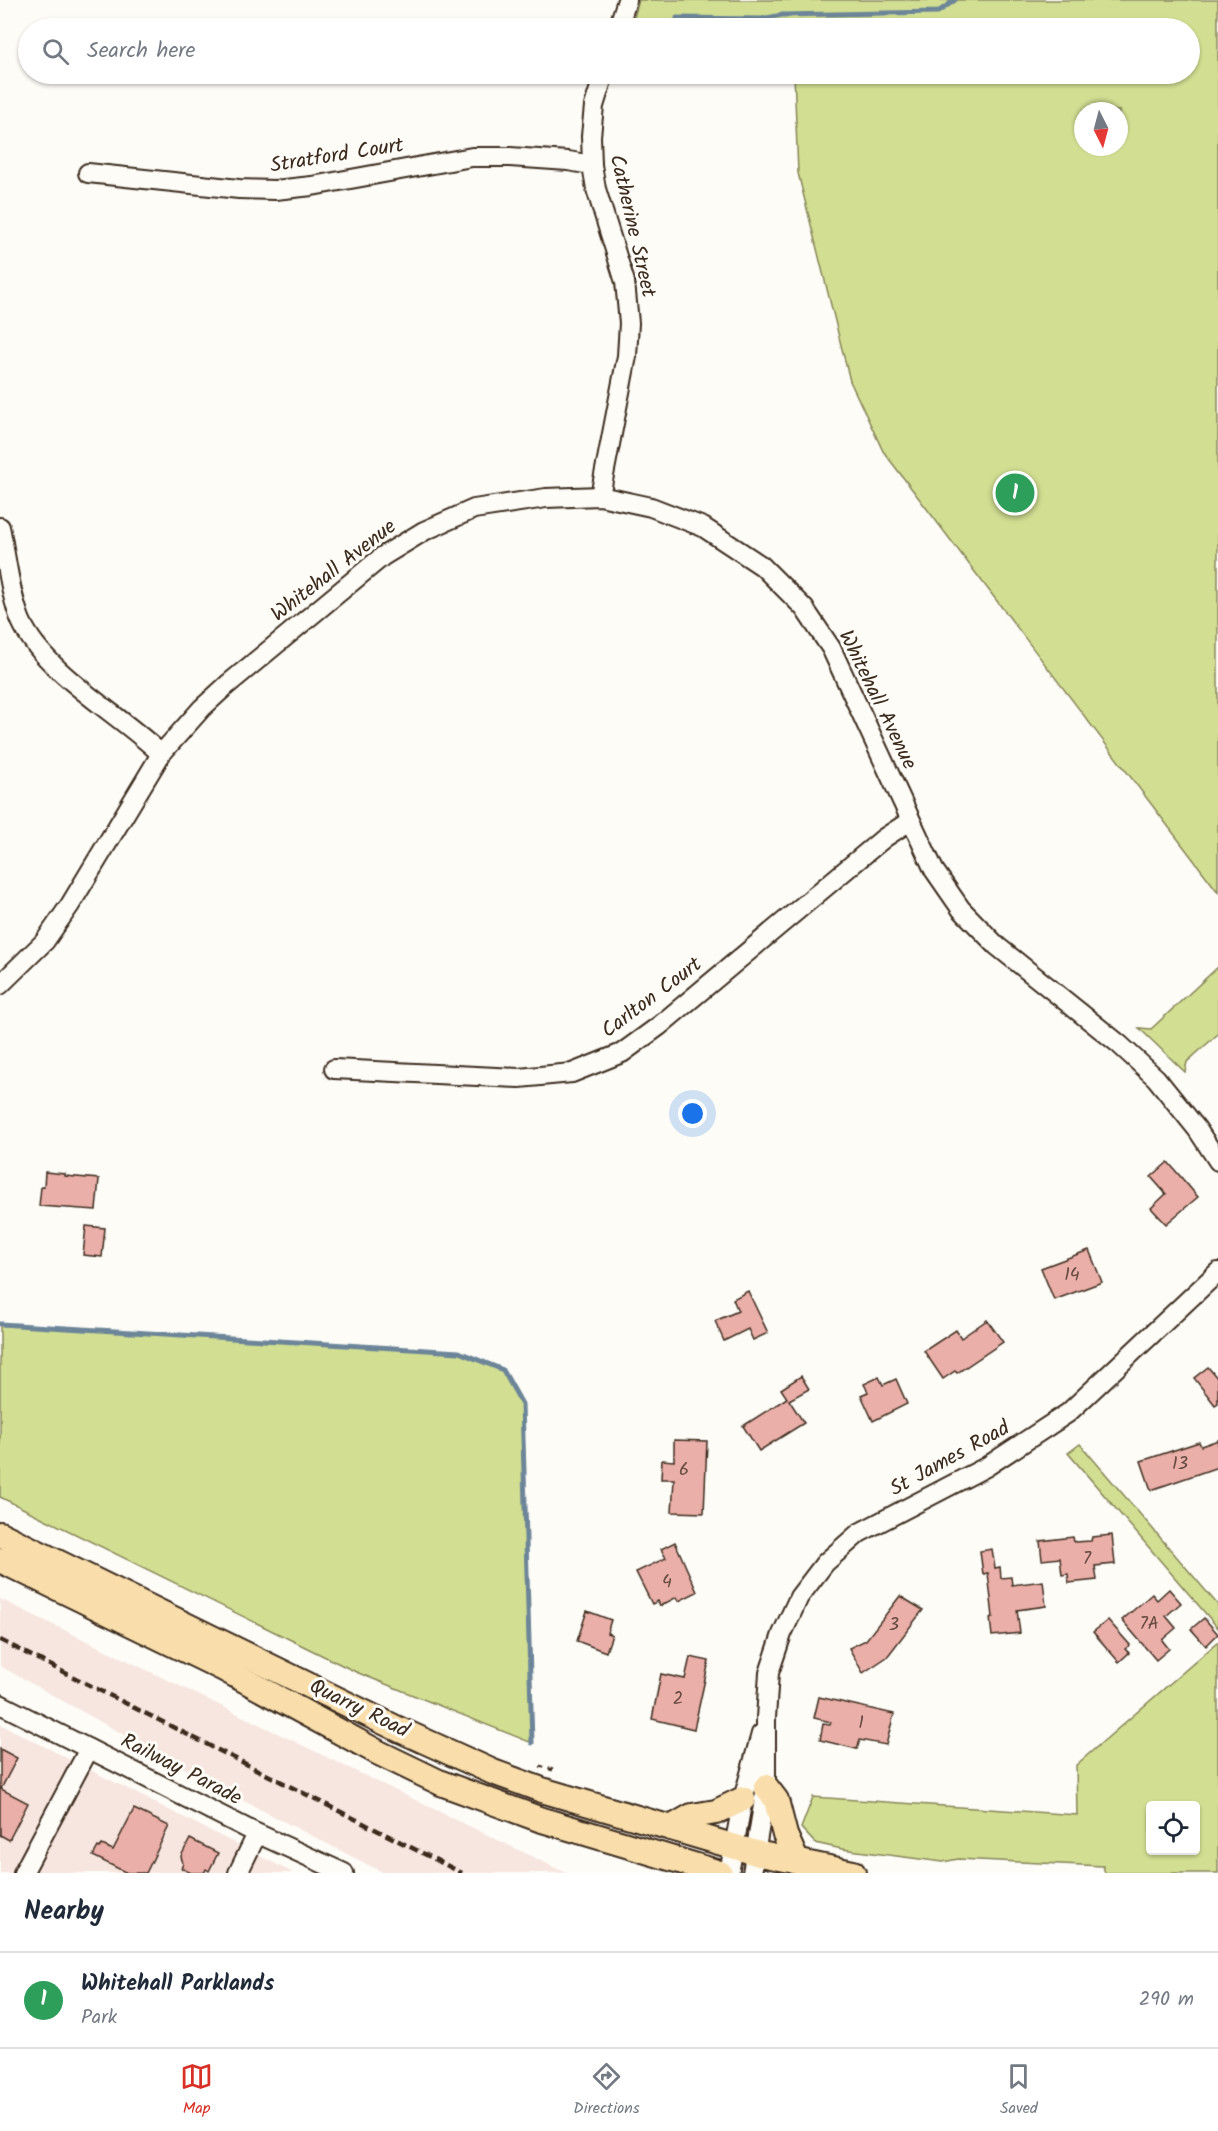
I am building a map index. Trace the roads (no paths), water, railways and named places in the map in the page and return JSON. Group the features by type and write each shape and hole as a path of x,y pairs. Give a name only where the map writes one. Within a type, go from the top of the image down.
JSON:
{"main road":[{"name":"Quarry Road","path":"0,1534 464,1759 542,1790 671,1828 747,1858 797,1862 853,1873"},
{"name":"Quarry Road","path":"0,1560 224,1669 379,1754 441,1783 539,1819 690,1869 720,1873"},
{"path":"766,1787 776,1800 784,1835 797,1862"},
{"path":"671,1828 692,1816 716,1812 743,1799"}],"street":[{"path":"621,18 627,0"},
{"name":"Catherine Street","path":"600,496 627,356 629,323 625,282 596,189 592,165 591,136 594,106 601,84"},
{"name":"Stratford Court","path":"88,173 239,189 275,190 312,186 472,157 510,157 592,165"},
{"name":"Whitehall Avenue","path":"0,985 45,941 70,905 161,754 202,708 383,556 424,531 474,509 546,498 600,496 651,507 703,527 762,566 804,608 831,648 933,870 961,909 997,946 1119,1044 1156,1077 1197,1129 1218,1161"},
{"path":"0,526 11,583 22,621 44,657 161,754"},
{"name":"Carlton Court","path":"334,1069 519,1078 573,1073 622,1053 659,1026 884,838 910,821"},
{"name":"St James Road","path":"729,1873 747,1858 766,1787 766,1718 769,1673 782,1634 799,1597 825,1563 859,1533 986,1467 1068,1413 1218,1272"},
{"name":"Railway Parade","path":"0,1704 333,1871"},
{"name":"St James Road","path":"747,1858 743,1799 766,1718"},
{"path":"24,1873 89,1749"},
{"path":"238,1873 258,1834"}],"waterway":[{"path":"767,18 782,15 938,12 955,0"},
{"path":"0,1324 459,1352 503,1370 522,1404 532,1743"}],"railway":[{"path":"0,1640 462,1873"}],"place":[{"name":"Whitehall Parklands","path":"1015,493"}]}
